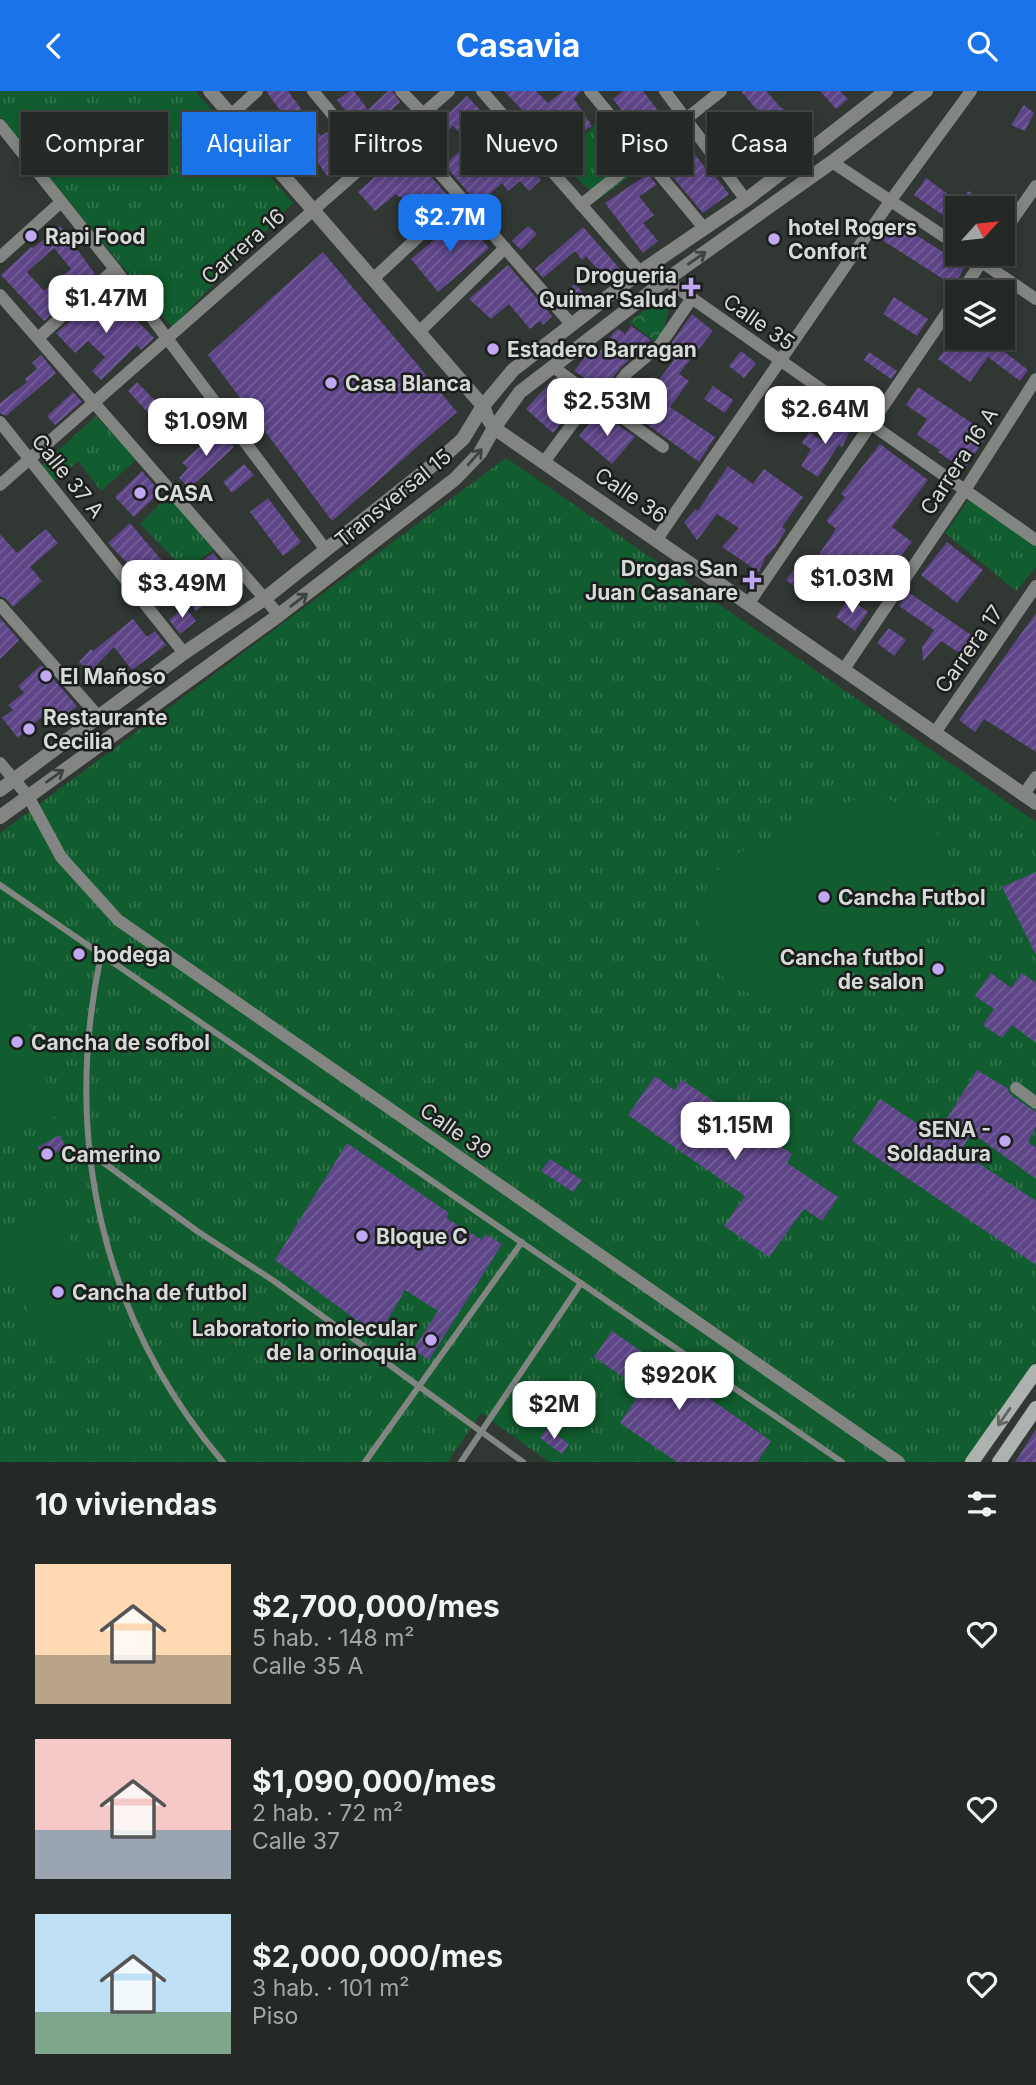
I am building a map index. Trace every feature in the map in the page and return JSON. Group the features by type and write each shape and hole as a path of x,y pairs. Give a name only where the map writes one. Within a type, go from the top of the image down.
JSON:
{"main road":[{"path":"972,1462 1036,1371"},
{"path":"999,1462 1036,1408"}],"street":[{"path":"210,91 228,112"},
{"path":"233,112 257,91"},
{"path":"313,91 330,112"},
{"path":"401,91 421,112"},
{"name":"Carrera 16","path":"425,112 449,91"},
{"path":"482,91 640,272"},
{"path":"590,91 607,112"},
{"path":"665,91 681,112"},
{"path":"693,113 721,91"},
{"name":"Transversal 15","path":"0,790 184,653 264,599 463,439 483,405 513,370 640,272 746,199 886,91"},
{"name":"Transversal 15","path":"0,817 279,615 455,478 480,453 520,392 666,280 832,162 926,91"},
{"path":"657,539 891,200 971,91"},
{"path":"0,125 4,140 61,202 115,269 326,550"},
{"path":"693,128 746,199"},
{"path":"832,162 945,237"},
{"path":"282,175 483,405 494,428"},
{"name":"Carrera 16","path":"0,485 353,175"},
{"path":"440,175 572,324"},
{"path":"581,205 618,175"},
{"path":"660,175 704,228"},
{"path":"1015,216 1036,186"},
{"path":"373,279 460,198"},
{"path":"0,257 61,202"},
{"path":"419,332 505,249"},
{"path":"995,266 1036,299"},
{"path":"38,338 115,269"},
{"name":"Calle 35","path":"666,280 1036,540"},
{"path":"0,295 279,615"},
{"path":"544,461 587,404 608,398 632,368 660,345 692,298"},
{"path":"749,603 945,316"},
{"path":"553,367 663,447"},
{"name":"Carrera 16 A","path":"844,669 1036,379"},
{"name":"Calle 37 A","path":"0,422 184,653"},
{"name":"Calle 36","path":"494,428 1030,799"},
{"name":"Carrera 17","path":"934,734 1036,586"},
{"path":"0,604 98,716"},
{"name":"Calle 39","path":"0,763 28,796 61,857 118,920 899,1462"},
{"path":"1030,799 1036,777"},
{"path":"1016,1088 1036,1103"}],"lane":[{"path":"0,885 842,1462"},
{"path":"101,955 87,1044 85,1103 94,1192 108,1251 132,1316 168,1387 223,1462"},
{"path":"88,1152 197,1231 274,1281 523,1462"},
{"path":"365,1462 522,1242"},
{"path":"461,1462 581,1283"}],"green space":[{"path":"0,91 195,91 213,112 182,112 182,175 268,175 293,203 172,327 48,175 168,175 168,112 21,112 21,143 0,117"},
{"path":"597,123 597,175 632,175 599,199 574,175 583,175 583,137"},
{"path":"674,289 660,345 629,322"},
{"path":"96,416 137,459 101,491 78,461 54,481 41,466"},
{"path":"506,458 1036,822 1036,1360 965,1462 549,1462 481,1413 448,1462 0,1462 0,833"},
{"path":"169,495 214,549 186,571 140,524"},
{"path":"972,495 1036,542 1036,567 1016,591 945,533"},
{"path":"875,796 911,809 938,835 949,867 949,884 946,900 938,916 926,931 799,997 773,999 749,993 729,982 713,965 703,945 699,923 702,899 716,872 737,854 815,816 851,801"},
{"name":"Cancha futbol de salon","path":"964,934 981,970 912,1004 894,969"},
{"name":"Cancha de sofbol","path":"11,963 57,1116 0,1135 0,968"},
{"name":"Cancha de futbol","path":"56,1212 116,1331 55,1362 0,1253 0,1240"}],"building":[{"path":"266,91 288,91 303,112 281,112"},
{"path":"354,91 368,110 388,91 392,91 400,102 389,112 346,112 337,100"},
{"path":"504,91 536,91 548,103 563,91 581,91 574,99 583,112 524,112"},
{"path":"623,91 643,91 659,112 623,112 613,99"},
{"path":"741,91 766,91 786,112 761,112"},
{"path":"820,91 840,91 848,99 836,109"},
{"path":"467,96 482,112 461,112 461,134 453,126 447,132 447,115"},
{"path":"1024,105 1034,113 1025,131 1011,125"},
{"path":"583,112 592,126 583,132"},
{"path":"316,129 321,136 327,132 330,136 331,175 328,177 316,160"},
{"path":"461,150 461,175 536,175 541,180 529,191 520,181 508,191 502,183 478,204 447,167 447,163"},
{"path":"693,151 707,168 707,175 714,175 729,194 703,213 671,175 693,175"},
{"path":"377,175 430,175 447,195 422,220 396,194 375,211 358,192"},
{"path":"649,175 657,185 639,196 654,215 643,223 658,241 643,253 605,203"},
{"path":"926,178 950,196 945,196 945,217 914,195"},
{"path":"463,216 489,248 438,292 411,259"},
{"path":"894,221 945,253 945,266 965,266 957,280 945,280 882,240"},
{"path":"60,226 95,274 44,321 1,275","holes":["54,248 71,269 44,291 27,272"]},
{"path":"528,226 537,234 521,250 512,241"},
{"path":"583,227 621,270 608,281 586,256 582,260 575,251 543,278 535,269"},
{"name":"Casa Blanca","path":"323,252 457,412 332,521 208,355"},
{"path":"508,265 552,316 543,325 540,321 530,329 509,304 491,319 469,299"},
{"path":"575,284 585,295 570,308 560,297"},
{"path":"894,297 928,319 917,336 883,314"},
{"path":"94,300 107,315 120,303 154,338 141,350 137,345 101,380 92,371 105,357 88,341 75,353 56,333"},
{"path":"692,314 713,331 679,374 689,381 670,407 715,437 699,462 616,402 632,382 649,393 674,360 665,352"},
{"path":"631,326 651,340 621,367 603,390 574,371 587,354 590,357 597,348 600,351 614,332 618,329 625,334"},
{"path":"945,350 1002,350 1028,370 1020,381 988,357 970,382 938,359"},
{"path":"741,351 756,363 744,378 729,366"},
{"path":"869,352 897,371 891,379 864,360"},
{"path":"41,355 56,373 6,416 0,413 0,403 27,382 25,379 37,369 32,363"},
{"path":"554,378 581,398 553,433 526,409"},
{"path":"137,382 161,407 171,397 192,420 182,430 173,419 161,431 128,391"},
{"path":"713,386 733,400 725,413 704,399"},
{"path":"918,387 988,434 964,470 917,435 927,419 906,405"},
{"path":"73,392 82,402 55,425 47,416"},
{"path":"599,412 635,437 612,464 579,436"},
{"path":"837,417 852,428 842,447 839,444 818,477 801,466 811,449 802,443 809,432 821,440"},
{"path":"218,429 234,447 193,485 190,482 187,486 179,478 188,468 182,463"},
{"path":"880,444 928,480 892,527 912,542 896,561 876,593 818,556 836,529 826,521 845,497 841,494"},
{"path":"244,464 254,475 232,493 223,482"},
{"path":"728,466 753,484 764,469 803,497 782,527 786,530 766,556 759,572 722,547 739,528 717,514 697,540 684,522 696,509 698,511"},
{"name":"CASA","path":"142,471 160,492 134,517 115,497"},
{"path":"268,498 301,542 283,556 250,512"},
{"path":"130,523 174,575 150,597 131,572 134,570 108,543"},
{"path":"46,529 58,543 30,567 42,581 13,607 0,596 0,534 17,553"},
{"path":"947,542 983,570 957,603 921,575"},
{"path":"213,553 241,585 215,604 212,599 196,611 174,582"},
{"path":"798,564 814,573 800,591 786,580"},
{"path":"908,592 980,641 969,659 941,641 923,661 922,647 934,630 899,606"},
{"path":"849,598 868,612 855,631 836,617"},
{"path":"185,607 196,621 180,634 169,620"},
{"path":"1036,613 1036,752 984,719 975,732 959,720"},
{"path":"0,618 19,640 0,659"},
{"path":"133,619 147,637 155,631 166,645 132,670 114,647 90,672 79,662 91,649 93,651"},
{"path":"889,628 906,640 894,656 877,643"},
{"path":"41,665 77,706 53,725 44,715 18,738 2,718 13,710 8,705 24,693 18,686"},
{"path":"1036,872 1036,955 1002,887"},
{"path":"991,973 1011,988 1022,973 1036,983 1036,1043 1012,1025 1002,1038 983,1025 994,1009 975,996"},
{"path":"977,1070 1007,1088 1011,1095 1036,1112 1036,1127 1028,1142 1036,1148 1036,1179 972,1133 960,1151 1036,1201 1036,1265 852,1141 880,1099 936,1136"},
{"path":"655,1076 674,1090 682,1080 792,1154 787,1163 838,1197 822,1221 804,1209 769,1257 724,1226 745,1196 628,1115"},
{"name":"Camerino","path":"60,1135 66,1147 43,1160 38,1147"},
{"name":"Bloque C","path":"347,1143 449,1213 446,1218 482,1240 485,1234 502,1244 429,1360 413,1350 438,1311 405,1290 378,1336 275,1260"},
{"path":"550,1159 582,1180 573,1192 541,1171"},
{"path":"612,1331 771,1441 757,1462 677,1462 620,1423 642,1390 594,1357"},
{"path":"532,1379 544,1388 527,1413 515,1403"},
{"path":"547,1428 569,1444 562,1454 540,1438"},
{"path":"1036,1429 1036,1462 1015,1462"}],"place":[{"name":"Rapi Food","path":"31,236"},
{"name":"hotel Rogers Confort","path":"774,239"},
{"name":"Drogueria Quimar Salud","path":"691,287"},
{"name":"Estadero Barragan","path":"493,349"},
{"name":"Casa Blanca","path":"331,383"},
{"name":"CASA","path":"140,493"},
{"name":"Drogas San Juan Casanare","path":"752,580"},
{"name":"El Mañoso","path":"46,676"},
{"name":"Restaurante Cecilia","path":"29,729"},
{"name":"Cancha Futbol","path":"824,897"},
{"name":"bodega","path":"79,954"},
{"name":"Cancha futbol de salon","path":"938,969"},
{"name":"Cancha de sofbol","path":"17,1042"},
{"name":"SENA - Soldadura","path":"1005,1141"},
{"name":"Camerino","path":"47,1154"},
{"name":"Bloque C","path":"362,1236"},
{"name":"Cancha de futbol","path":"58,1292"},
{"name":"Laboratorio molecular de la orinoquia","path":"431,1340"}]}
